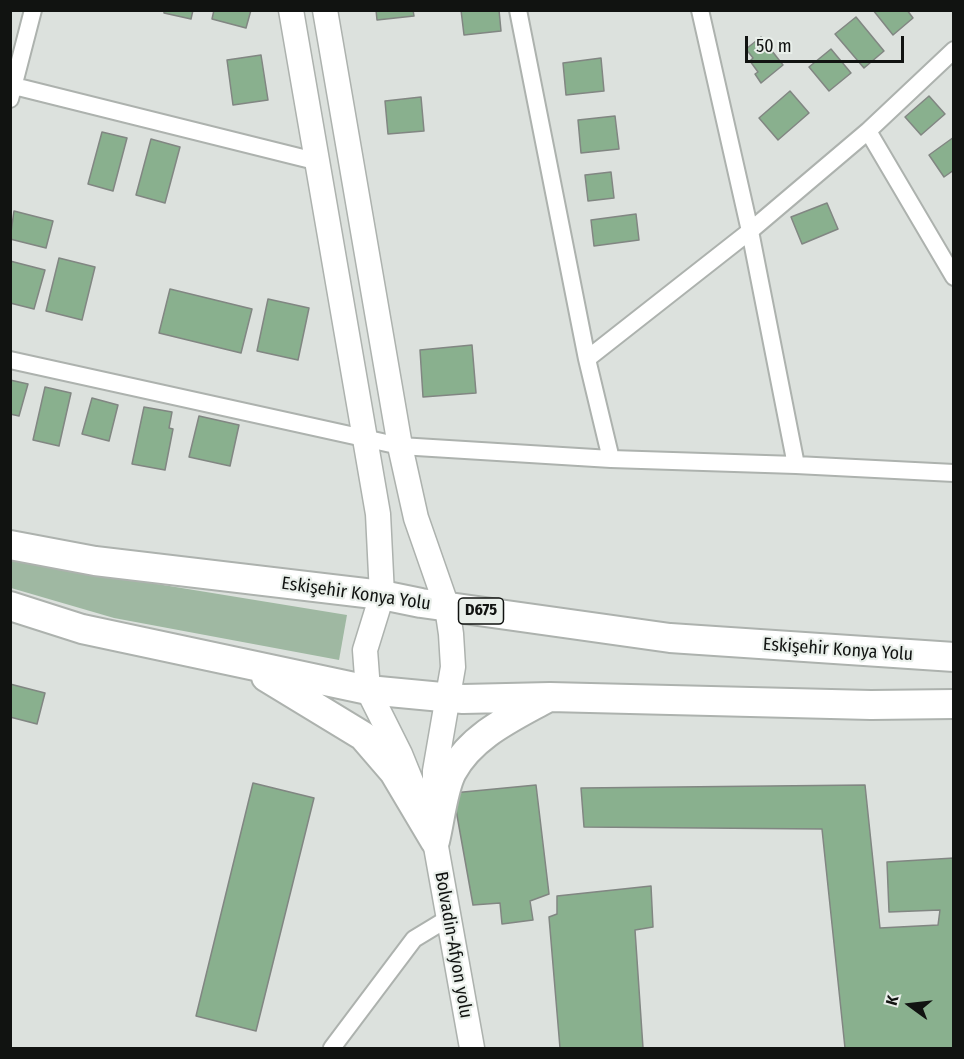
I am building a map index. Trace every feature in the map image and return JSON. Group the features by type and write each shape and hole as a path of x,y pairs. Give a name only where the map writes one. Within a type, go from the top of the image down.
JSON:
{"highway":[{"name":"Eskişehir Konya Yolu","path":"10,545 95,561 382,595 447,607 669,638 954,657"},
{"path":"10,606 82,629 368,690 448,698 550,697 871,705 954,704"},
{"path":"242,663 363,736 394,772 435,841"},
{"path":"435,841 452,773 468,751 494,728 550,697"}],"main road":[{"path":"291,10 315,161 367,438 378,514 382,595 365,650 368,690 400,754 435,841"},
{"path":"325,10 400,446 416,518 447,607 453,667 435,771 435,841"},
{"name":"Bolvadin-Afyon yolu","path":"435,841 447,919 472,1048"}],"street":[{"path":"33,10 12,90 315,161"},
{"path":"518,10 587,359 611,459"},
{"path":"700,10 750,231 796,465"},
{"path":"587,359 750,231 868,131 954,50"},
{"path":"868,131 954,277"},
{"path":"10,360 400,446 611,459 954,472"},
{"path":"332,1048 414,939 447,919"}],"green space":[{"path":"10,560 347,615 339,660 114,618 11,588"}],"building":[{"path":"164,10 193,10 191,19 164,13"},
{"path":"214,10 251,10 246,28 212,19"},
{"path":"376,10 413,10 414,16 377,20"},
{"path":"461,10 499,10 501,31 464,35"},
{"path":"873,10 907,10 913,18 893,35"},
{"path":"856,17 884,51 864,68 835,34"},
{"path":"761,37 783,65 761,83 755,74 758,72 750,61 753,58 746,49"},
{"path":"831,49 851,73 829,91 809,67"},
{"path":"261,55 268,100 233,105 227,60"},
{"path":"601,58 604,91 566,95 563,63"},
{"path":"790,91 809,113 778,140 759,118"},
{"path":"929,96 945,114 921,135 905,117"},
{"path":"421,97 424,131 388,134 385,101"},
{"path":"615,116 619,149 581,153 578,120"},
{"path":"102,132 127,138 113,191 88,184"},
{"path":"954,137 954,170 944,177 929,155"},
{"path":"151,139 180,147 165,203 136,195"},
{"path":"611,172 614,198 588,201 585,175"},
{"path":"827,203 838,229 802,244 791,217"},
{"path":"14,211 53,221 46,248 10,239"},
{"path":"636,214 639,240 594,246 591,220"},
{"path":"59,258 95,267 82,320 46,311"},
{"path":"10,261 45,270 34,309 10,303"},
{"path":"170,289 252,309 241,353 159,333"},
{"path":"268,299 309,308 298,360 257,351"},
{"path":"472,345 476,393 423,397 420,350"},
{"path":"10,380 28,384 19,416 10,414"},
{"path":"45,387 71,393 59,446 33,440"},
{"path":"92,398 118,405 109,441 82,434"},
{"path":"144,407 172,412 169,428 173,429 165,470 132,464"},
{"path":"199,416 239,425 230,466 189,457"},
{"path":"10,684 45,693 37,724 10,717"},
{"path":"253,783 314,798 256,1031 196,1016"},
{"path":"536,785 549,894 530,901 533,920 502,924 500,903 473,905 453,793"},
{"path":"865,785 880,928 938,925 940,910 889,912 887,862 954,858 954,1048 845,1048 822,829 584,827 581,788"},
{"path":"651,886 653,927 635,930 643,1048 560,1048 549,917 557,914 557,896"}]}
